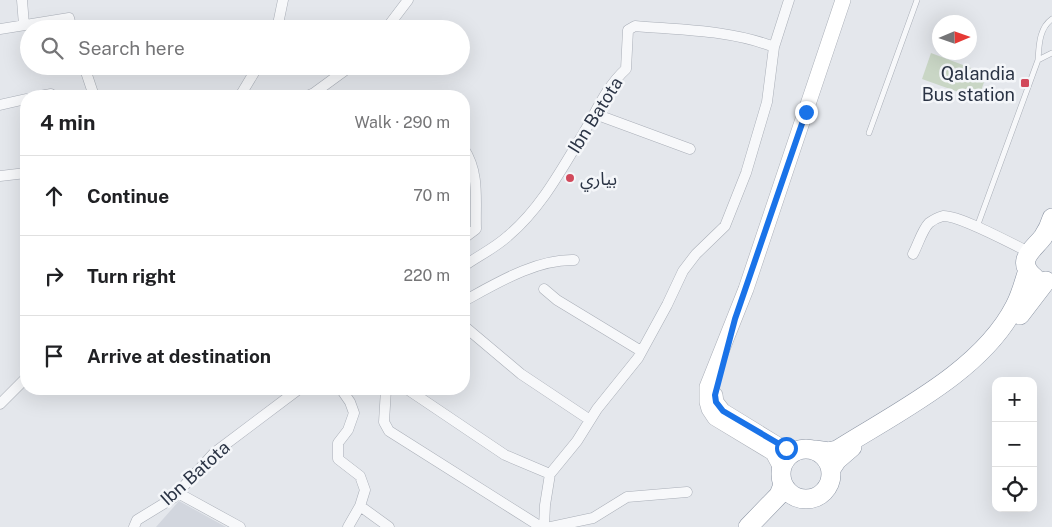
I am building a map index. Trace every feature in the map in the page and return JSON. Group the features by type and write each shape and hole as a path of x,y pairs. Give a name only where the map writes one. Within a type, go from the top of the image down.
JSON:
{"highway":[{"path":"748,527 779,495 785,460 791,454 806,450 829,452 837,450 942,385 968,364 995,336 1008,318 1020,296 1036,253 1052,218"},
{"path":"1036,253 1035,278 1050,284"},
{"path":"831,469 848,450 972,372 1003,338 1034,295 1050,284"},
{"path":"758,527 779,506 788,501 818,497 825,492 830,484 832,476 828,460 822,454 806,450"},
{"path":"782,476 788,492 802,500"}],"street":[{"path":"22,0 24,20"},
{"path":"278,20 283,0"},
{"path":"393,20 408,0"},
{"path":"386,395 384,422 390,431 543,527 550,474 577,441 590,420 642,352 683,271 696,254 725,226 746,173 767,102 774,47 788,0"},
{"path":"782,476 773,453 736,425 718,413 709,410 707,387 735,319 843,0"},
{"path":"55,20 68,18 69,20"},
{"path":"0,28 20,26"},
{"name":"Ibn Batota","path":"470,262 508,237 539,206 610,87 626,69 628,30 635,26 723,34 774,47"},
{"path":"87,75 92,90"},
{"path":"243,90 252,75"},
{"path":"318,90 339,75"},
{"path":"0,105 20,100"},
{"path":"595,114 690,149"},
{"path":"470,158 476,177 476,228 470,233"},
{"path":"0,176 20,174"},
{"path":"913,254 928,224 944,216 977,227 1036,253"},
{"path":"470,298 527,270 563,260 574,260"},
{"path":"544,289 557,300 642,352"},
{"path":"470,331 521,374 590,420"},
{"path":"0,404 20,384"},
{"name":"Ibn Batota","path":"135,523 173,498 214,453 291,395"},
{"path":"345,395 350,402 354,413 348,430 338,443 338,459 360,476 365,490 360,506 348,527"},
{"path":"416,395 505,455 550,474"},
{"path":"736,425 780,446 806,450"},
{"path":"552,527 593,518 627,497 687,492"},
{"path":"178,493 240,527"},
{"path":"360,506 389,527"}],"lane":[{"path":"869,133 917,0"},
{"path":"977,227 1038,60 1040,39 1045,25 1052,19"},
{"path":"1038,60 1052,53"}],"shaded area":[{"path":"179,501 226,527 156,527"}],"green space":[{"path":"931,53 932,60 950,60 987,74 978,99 922,79"}],"place":[{"name":"Qalandia Bus station","path":"1025,83"},
{"name":"بياري","path":"570,178"}],"route":[{"path":"786,448 723,411 716,402 715,395 735,319 806,112"}]}
